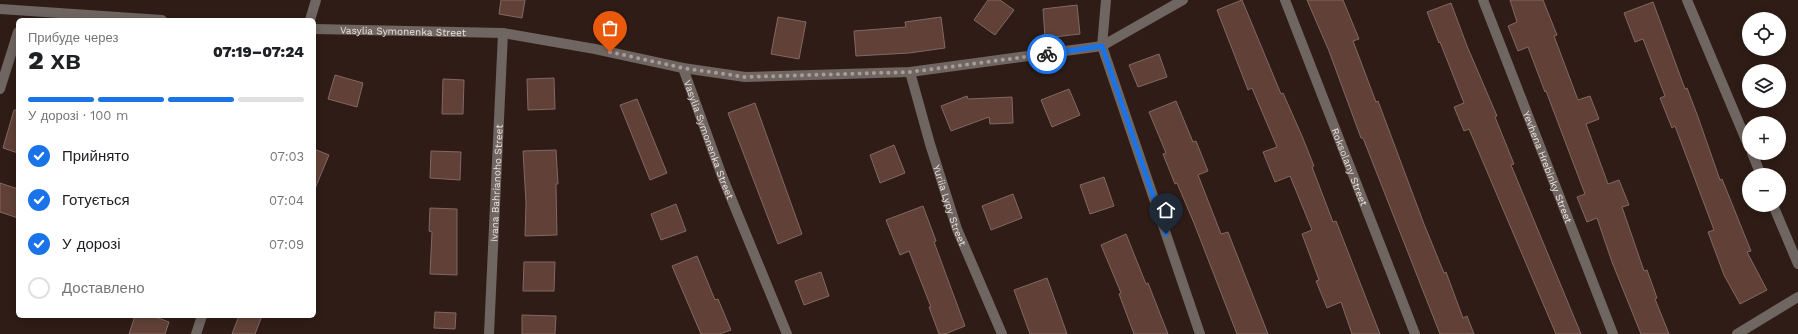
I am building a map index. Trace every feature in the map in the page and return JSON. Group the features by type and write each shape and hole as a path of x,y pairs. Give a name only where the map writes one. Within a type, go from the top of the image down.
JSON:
{"street":[{"path":"311,18 316,0"},
{"path":"1106,0 1102,46 1200,334"},
{"path":"683,68 745,77 910,72 1102,46 1183,0"},
{"name":"Roksolany Street","path":"1285,0 1415,334"},
{"name":"Yevhena Hrebinky Street","path":"1483,0 1613,334"},
{"path":"1687,0 1742,130"},
{"path":"0,9 23,16 92,18"},
{"name":"Vasylia Symonenka Street","path":"316,29 503,33 595,49 683,68 722,176 787,334"},
{"name":"Ivana Bahrianoho Street","path":"489,334 503,33"},
{"path":"0,89 16,38"},
{"name":"Yuriia Lypy Street","path":"910,72 930,144 957,229 1002,334"},
{"path":"1776,212 1798,264"},
{"path":"1737,334 1798,297"},
{"path":"196,334 201,318"}],"building":[{"path":"501,0 525,0 522,18 499,14"},
{"path":"988,0 1000,0 1014,10 995,35 974,20"},
{"path":"1242,0 1281,94 1283,93 1302,136 1333,222 1336,221 1380,334 1352,334 1341,302 1327,308 1316,281 1319,280 1302,234 1312,230 1290,176 1275,182 1263,152 1277,147 1252,88 1248,90 1217,10"},
{"path":"1307,0 1343,0 1359,39 1353,41 1376,102 1378,101 1424,224 1444,273 1446,272 1463,318 1467,316 1474,334 1440,334 1363,138 1361,138 1329,51"},
{"path":"1510,0 1543,0 1557,35 1554,36 1578,100 1590,96 1599,119 1586,124 1608,184 1619,180 1629,205 1622,207 1644,271 1647,270 1657,298 1655,299 1669,334 1641,334 1612,262 1597,218 1587,222 1577,197 1585,194 1546,91 1545,92 1528,47 1518,51 1508,26 1517,22"},
{"path":"1653,2 1685,89 1687,88 1698,117 1720,180 1722,179 1751,251 1747,252 1767,290 1740,304 1724,275 1708,232 1714,230 1675,126 1672,128 1660,98 1665,96 1643,39 1635,42 1624,13"},
{"path":"1451,3 1467,46 1497,116 1495,117 1514,164 1511,165 1581,334 1556,334 1469,129 1464,131 1454,107 1464,103 1427,12"},
{"path":"1077,5 1080,34 1045,38 1043,9"},
{"path":"778,17 806,22 799,59 771,54"},
{"path":"941,17 945,48 909,53 856,56 854,31 906,27 905,22"},
{"path":"1159,54 1167,77 1138,87 1129,65"},
{"path":"335,75 363,83 357,107 328,99"},
{"path":"554,78 555,109 528,110 527,79"},
{"path":"443,79 464,80 463,114 442,114"},
{"path":"1069,89 1080,115 1052,127 1041,100"},
{"path":"967,96 968,99 1012,97 1013,123 990,124 989,117 951,131 941,106"},
{"path":"637,99 667,173 650,180 620,105"},
{"path":"1176,101 1193,142 1196,141 1208,171 1198,175 1221,234 1228,232 1268,334 1237,334 1194,223 1177,183 1175,184 1163,154 1166,153 1149,112"},
{"path":"755,103 802,234 778,244 728,113"},
{"path":"14,110 16,110 16,152 3,148"},
{"path":"894,145 905,173 880,183 870,155"},
{"path":"316,150 329,155 316,186"},
{"path":"556,150 558,184 556,184 557,235 525,236 526,203 523,151"},
{"path":"431,151 461,152 460,180 430,178"},
{"path":"1104,177 1114,206 1090,214 1080,185"},
{"path":"0,183 16,188 16,217 0,212"},
{"path":"1013,194 1022,218 991,230 982,206"},
{"path":"676,204 686,231 661,240 651,214"},
{"path":"923,206 936,241 934,242 965,326 945,334 939,334 929,307 931,307 909,251 900,255 886,220"},
{"path":"430,208 457,209 457,275 430,274 432,232 429,231"},
{"path":"1126,234 1146,284 1148,283 1168,334 1134,334 1119,294 1121,293 1101,245"},
{"path":"697,256 715,300 718,299 731,330 720,334 701,334 672,266"},
{"path":"524,262 555,262 554,291 523,291"},
{"path":"821,272 829,296 804,305 795,281"},
{"path":"1047,278 1067,334 1030,334 1014,290"},
{"path":"435,312 456,313 455,329 434,328"},
{"path":"522,315 556,316 555,334 522,334"},
{"path":"134,318 158,318 169,322 165,334 129,334"},
{"path":"238,318 261,318 255,334 232,334"}],"way so far":[{"path":"610,52 683,68 745,77 910,72 1047,54"}],"route":[{"path":"1047,54 1102,46 1166,234"}]}
